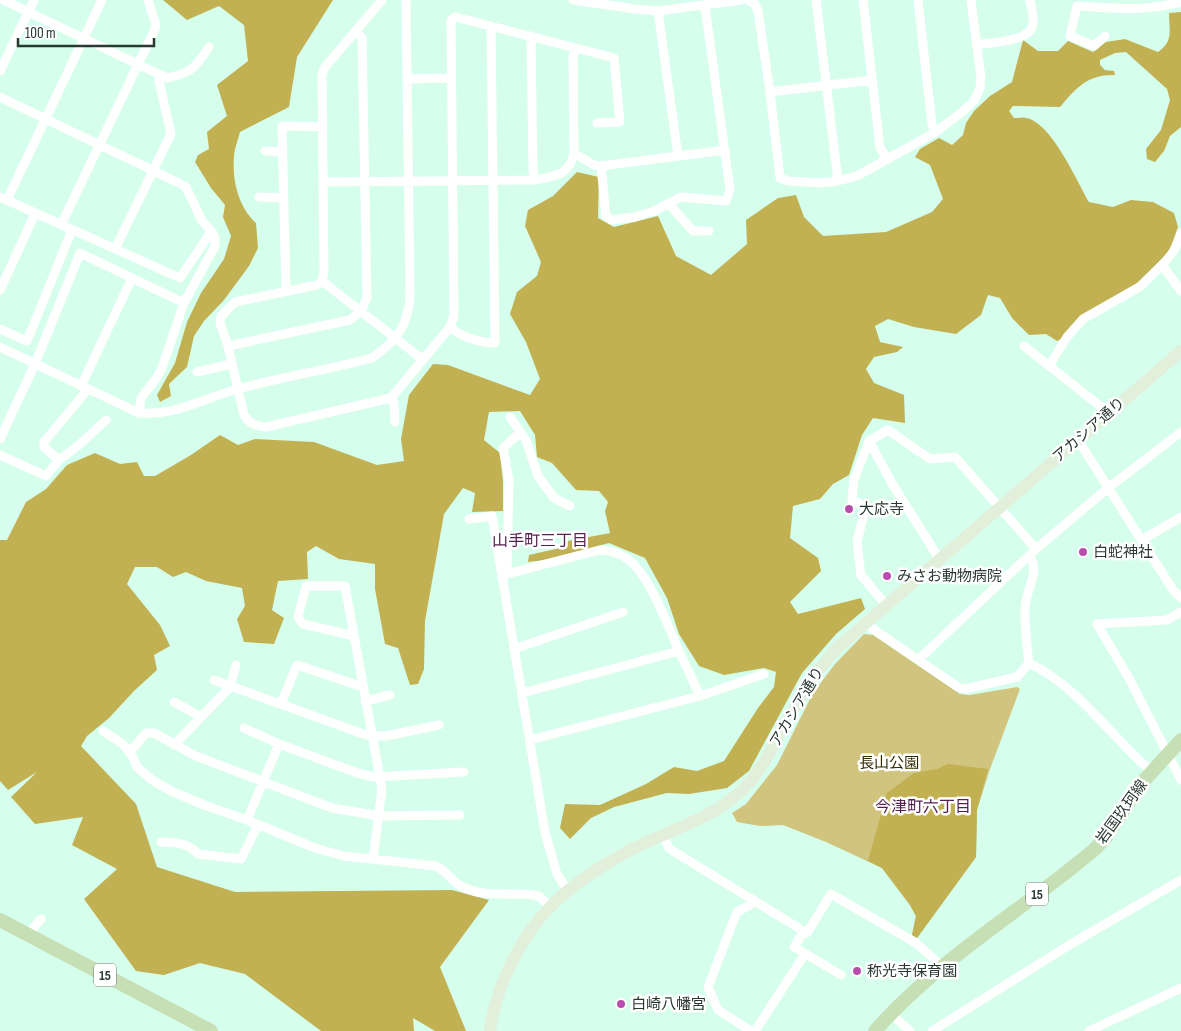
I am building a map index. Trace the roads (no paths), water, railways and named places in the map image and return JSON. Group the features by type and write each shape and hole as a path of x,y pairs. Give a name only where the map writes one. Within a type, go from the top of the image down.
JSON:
{"main road":[{"name":"岩国玖珂線","path":"875,1031 943,967 1095,849 1106,837 1139,786 1181,740"},
{"name":"15","path":"0,920 211,1031"}],"street":[{"path":"3,0 167,78 186,74 197,65 209,47"},
{"path":"0,71 34,0"},
{"path":"102,0 3,198 180,278 212,233"},
{"path":"61,225 156,25 148,0"},
{"path":"382,0 325,67 322,75 324,182 324,272 322,281 317,285 235,302 221,316 220,323 228,346 244,415 248,422 256,426 266,427 391,398 450,327 454,316 451,20 455,17 614,58 620,122 597,122"},
{"path":"0,347 139,413 167,413 237,389 372,358 385,348 404,326 408,316 410,297 406,0"},
{"path":"573,0 658,11 741,0"},
{"path":"748,0 755,4 758,11 780,178 788,181 822,183 857,176 936,132 974,101 980,88 981,77 971,0"},
{"path":"816,0 838,181"},
{"path":"863,0 880,148 887,159"},
{"path":"918,0 932,125 936,132"},
{"path":"976,45 1021,38 1031,31 1033,23 1030,0"},
{"path":"1105,36 1094,46 1070,36 1077,6 1141,10 1181,2"},
{"path":"600,166 606,216 612,220 635,217 686,197 726,201 730,190 705,6"},
{"path":"658,11 678,156"},
{"path":"450,327 455,332 485,343 495,343 491,26"},
{"path":"228,346 350,320 361,311 367,298 362,38 356,31"},
{"path":"531,36 535,180"},
{"path":"324,182 535,180 566,171 572,162 574,153 573,56 575,49"},
{"path":"115,249 171,134 158,81 160,76"},
{"path":"407,79 451,78"},
{"path":"770,92 872,80"},
{"path":"0,97 186,187 202,221 215,238 215,246 184,303 158,376 141,398 139,413"},
{"path":"286,291 282,126 322,127"},
{"path":"574,153 594,165 600,166 725,150"},
{"path":"265,151 283,152"},
{"path":"259,198 284,198"},
{"path":"669,204 693,231 709,231"},
{"path":"0,290 35,214"},
{"path":"0,329 27,341 72,230"},
{"path":"1049,366 1068,337 1084,319 1141,286 1173,255 1181,233"},
{"path":"0,439 35,364 80,253 184,303"},
{"path":"1162,265 1181,291"},
{"path":"59,460 44,447 44,442 85,388 132,278"},
{"path":"322,281 422,359"},
{"path":"1024,346 1109,413"},
{"name":"アカシア通り","path":"490,1031 498,998 515,956 550,907 568,891 618,858 727,803 746,787 762,765 803,692 819,668 836,649 1181,351"},
{"path":"197,372 232,364"},
{"path":"391,398 394,403 395,422"},
{"path":"510,417 526,440 538,476 554,498 570,506"},
{"path":"0,455 46,476 59,460 79,445 106,420"},
{"path":"886,605 861,575 857,541 866,507 852,500 854,480 869,441 888,430 930,460 955,457 1036,550"},
{"path":"918,660 1036,550 1108,488 1181,432"},
{"path":"505,575 509,480 503,448 515,437 522,434"},
{"path":"1078,440 1173,590 1181,598"},
{"path":"869,441 940,560"},
{"path":"469,519 492,516 505,575 514,649 547,840 557,874 568,891"},
{"path":"1142,540 1181,517"},
{"path":"505,575 600,550 613,552 626,558 638,569 655,598 700,696"},
{"path":"866,622 873,629 958,687 965,689 1017,678 1029,663 1025,607 1034,569 1030,557"},
{"path":"353,634 350,635 303,624 298,618 306,586 345,586 382,789 374,859"},
{"path":"514,649 623,612"},
{"path":"1181,612 1167,620 1097,624 1130,680 1181,780"},
{"path":"522,694 679,651"},
{"path":"1029,663 1063,685 1152,772"},
{"path":"174,745 230,687 236,664"},
{"path":"281,704 297,665 363,687"},
{"path":"530,740 700,696 764,674"},
{"path":"214,680 372,736 386,736 439,725"},
{"path":"365,701 390,695"},
{"path":"174,702 201,717"},
{"path":"244,728 280,744 360,774 380,777 464,772"},
{"path":"103,731 123,744 138,767 152,780 171,791 204,805 247,820 315,848 344,856 436,866 442,868 462,887 481,893 539,896 550,907"},
{"path":"130,752 146,733 154,732 196,756 332,808 379,816 460,815"},
{"path":"247,820 280,744"},
{"path":"161,842 187,845 198,854 241,859 258,825"},
{"path":"663,835 669,848 673,851 807,933 831,894 916,943 943,967"},
{"path":"932,1031 1071,944 1181,880"},
{"path":"750,1031 718,1010 708,987 737,912 754,900"},
{"path":"28,934 41,919"},
{"path":"804,931 794,947 841,975"},
{"path":"755,1031 805,954"},
{"path":"1089,1031 1181,988"},
{"path":"891,1014 910,1031"}],"place":[{"name":"大応寺","path":"849,509"},
{"name":"白蛇神社","path":"1083,552"},
{"name":"みさお動物病院","path":"887,576"},
{"name":"称光寺保育園","path":"857,971"},
{"name":"白崎八幡宮","path":"621,1004"}],"district":[{"name":"山手町三丁目","path":"540,541"},
{"name":"今津町六丁目","path":"923,807"}],"park label":[{"name":"長山公園","path":"889,763"}]}
